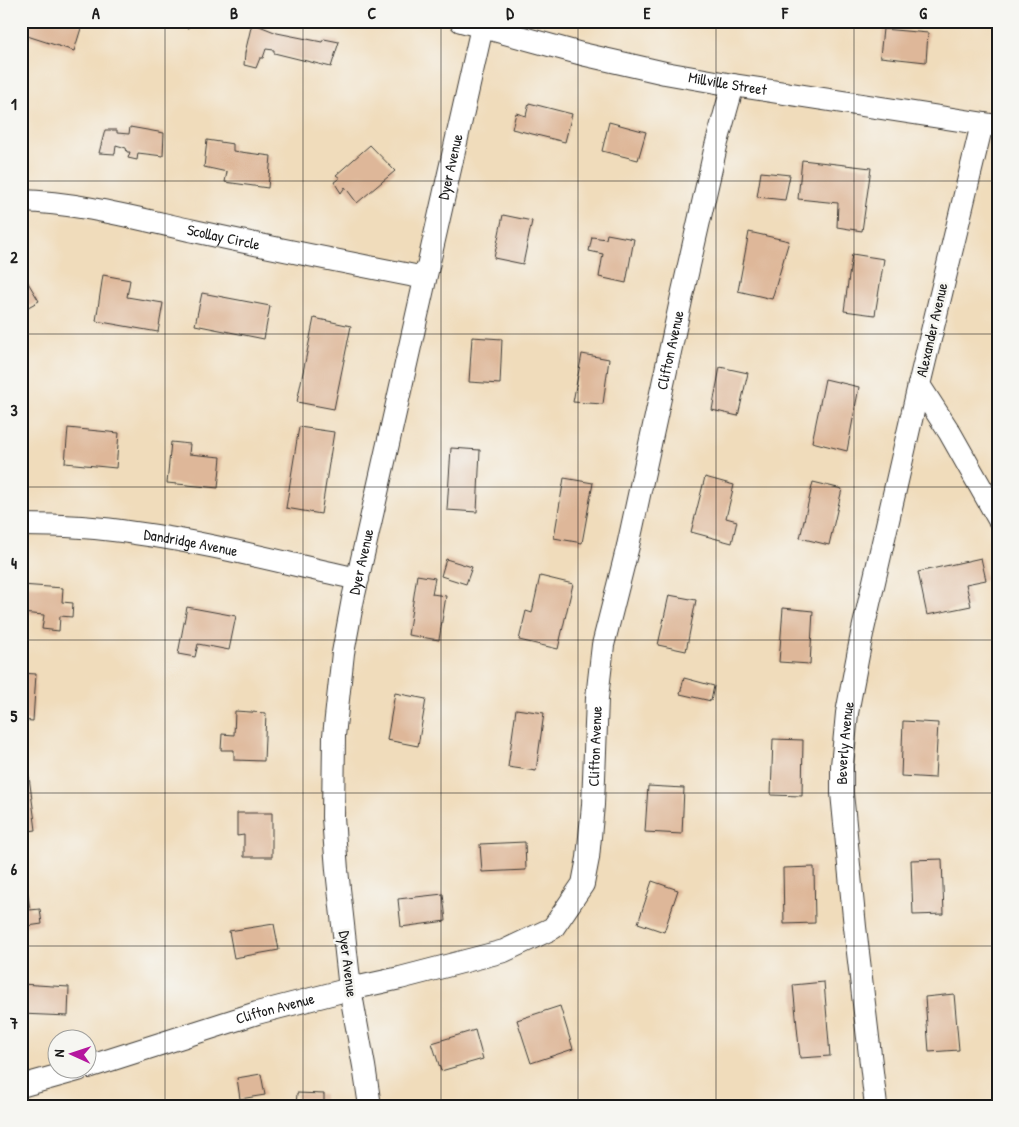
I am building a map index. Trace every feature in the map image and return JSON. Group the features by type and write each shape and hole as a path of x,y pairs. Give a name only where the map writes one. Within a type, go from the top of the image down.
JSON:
{"street":[{"name":"Millville Street","path":"461,21 623,65 733,86 990,125"},
{"name":"Dyer Avenue","path":"370,1106 350,988 333,817 334,736 343,653 358,579 482,27"},
{"name":"Clifton Avenue","path":"98,1064 257,1013 504,950 553,928 583,884 588,858 593,805 597,698 603,645 630,538 716,146 733,86"},
{"name":"Alexander Avenue","path":"990,125 919,385 950,433 998,518"},
{"name":"Scollay Circle","path":"21,201 44,201 124,216 425,278"},
{"name":"Beverly Avenue","path":"876,1106 852,898 842,793 842,766 847,713 862,634 919,385"},
{"name":"Dandridge Avenue","path":"21,525 54,525 142,534 186,541 358,579"},
{"path":"21,1086 48,1078"}],"building":[{"path":"21,21 70,21 82,25 74,51 21,34"},
{"path":"161,21 190,21 188,28"},
{"path":"252,23 277,33 322,42 324,39 339,42 331,67 274,53 274,50 266,49 263,58 260,58 256,68 244,65"},
{"path":"883,29 928,33 926,62 880,57"},
{"path":"529,103 572,114 565,142 512,129 516,113 526,116"},
{"path":"609,122 646,132 638,160 602,151"},
{"path":"130,127 164,133 163,156 138,153 137,160 128,158 130,152 127,152 126,148 116,145 115,154 99,153 105,130 117,130 117,133 129,134"},
{"path":"207,140 233,144 233,151 271,156 268,188 225,182 227,172 204,167"},
{"path":"370,145 395,171 357,203 345,187 341,193 334,182 340,178 336,175"},
{"path":"802,160 871,168 862,231 837,227 838,203 798,199"},
{"path":"761,172 790,175 785,200 757,197"},
{"path":"503,215 532,221 523,264 494,258"},
{"path":"749,232 789,241 772,299 738,291"},
{"path":"607,234 634,239 626,283 599,277 603,254 589,251 592,237 606,239"},
{"path":"852,254 884,259 875,315 844,311"},
{"path":"21,271 39,301 21,311"},
{"path":"103,275 130,280 127,297 163,303 158,332 96,321"},
{"path":"202,293 270,306 264,339 195,325"},
{"path":"314,318 351,326 334,409 297,402"},
{"path":"472,337 502,339 500,384 469,382"},
{"path":"582,354 609,359 603,404 573,402"},
{"path":"720,367 748,373 738,416 712,410"},
{"path":"825,379 859,387 847,451 812,442"},
{"path":"299,427 334,432 321,514 286,508"},
{"path":"68,428 119,433 116,468 65,463"},
{"path":"171,442 190,444 189,454 221,457 218,488 167,483"},
{"path":"451,448 480,450 477,512 447,510"},
{"path":"705,477 734,485 726,518 737,521 732,543 691,532"},
{"path":"564,478 593,483 582,543 554,538"},
{"path":"813,482 842,489 829,545 800,538"},
{"path":"981,558 986,580 966,584 971,606 927,615 918,572"},
{"path":"446,559 472,567 466,584 441,576"},
{"path":"417,575 435,578 432,594 446,596 439,640 408,635"},
{"path":"540,576 573,584 558,649 519,640 526,611 532,613"},
{"path":"21,585 63,588 62,602 73,603 72,617 60,616 59,631 42,629 44,615 21,613"},
{"path":"669,595 696,600 686,651 658,645"},
{"path":"187,607 236,616 229,650 198,644 195,657 178,654"},
{"path":"783,608 813,611 810,664 779,662"},
{"path":"21,673 36,674 33,721 21,720"},
{"path":"684,678 714,686 711,701 680,694"},
{"path":"395,693 426,699 418,746 387,740"},
{"path":"516,709 544,713 536,771 508,767"},
{"path":"235,711 266,713 264,761 234,760 234,750 221,750 222,734 234,735"},
{"path":"903,721 938,723 935,778 901,776"},
{"path":"773,739 803,740 802,796 771,795"},
{"path":"29,777 36,830 21,832 21,778"},
{"path":"648,786 684,788 682,834 645,832"},
{"path":"237,813 272,813 272,857 244,857 244,835 237,836"},
{"path":"525,842 526,870 482,872 480,844"},
{"path":"942,859 944,914 913,915 911,860"},
{"path":"814,867 815,923 784,924 783,868"},
{"path":"21,875 25,875 30,910 40,909 42,924 21,927"},
{"path":"652,881 678,890 664,932 638,923"},
{"path":"443,894 446,921 401,927 398,899"},
{"path":"274,924 279,950 234,958 229,931"},
{"path":"824,982 830,1056 800,1058 793,985"},
{"path":"21,984 69,987 68,1016 21,1014"},
{"path":"954,994 959,1050 929,1052 925,997"},
{"path":"560,1006 573,1049 531,1063 517,1020"},
{"path":"475,1030 483,1059 441,1071 432,1043"},
{"path":"261,1074 265,1095 240,1099 237,1078"},
{"path":"297,1093 324,1094 324,1106 296,1106"}]}
